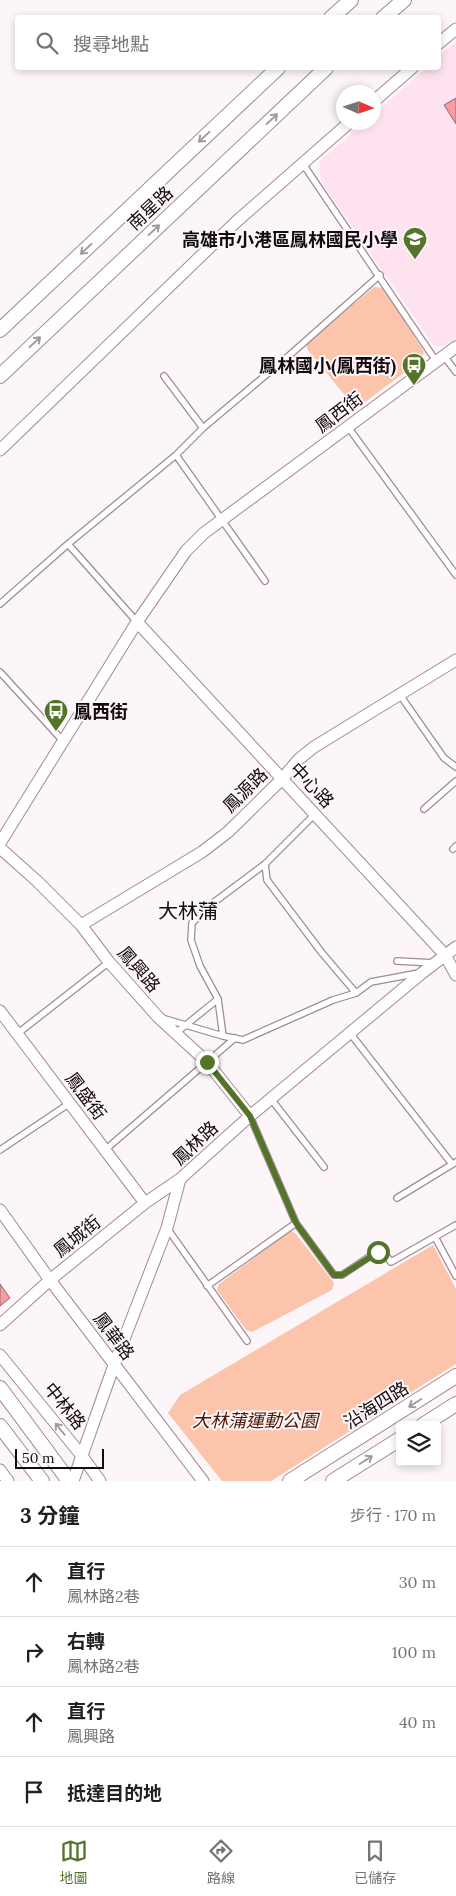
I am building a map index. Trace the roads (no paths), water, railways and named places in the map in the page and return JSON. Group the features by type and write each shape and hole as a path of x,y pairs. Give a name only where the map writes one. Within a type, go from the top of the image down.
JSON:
{"street":[{"path":"334,15 351,0"},
{"path":"386,15 404,0"},
{"path":"441,42 456,29"},
{"name":"南星路","path":"0,330 276,70"},
{"name":"南星路","path":"0,376 324,70"},
{"path":"381,96 410,70"},
{"path":"0,450 237,222 341,130"},
{"name":"鳳西街","path":"0,843 137,622 186,551 204,533 456,347"},
{"name":"中心路","path":"137,622 445,955 456,975"},
{"name":"鳳源路","path":"81,925 202,852 228,832 314,747 456,660"},
{"name":"鳳興路","path":"0,848 37,881 81,925 109,962 158,1017 207,1062 250,1116"},
{"name":"鳳林路","path":"73,1481 114,1365 167,1228 180,1179 271,1098 456,947"},
{"name":"鳳盛街","path":"0,1011 145,1203"},
{"name":"鳳城街","path":"0,1325 50,1280 145,1203 180,1179"},
{"name":"鳳華路","path":"0,1210 50,1280 203,1481"},
{"name":"中林路","path":"0,1355 100,1481"},
{"name":"沿海四路","path":"290,1481 456,1376"},
{"path":"0,1388 69,1481"},
{"path":"429,1421 456,1404"},
{"path":"0,1426 42,1481"},
{"path":"333,1481 396,1442"},
{"path":"0,1470 8,1481"}],"lane":[{"path":"303,164 440,358 456,372"},
{"path":"0,604 68,544 176,455 203,428 380,275"},
{"path":"164,376 203,428"},
{"path":"348,426 456,575"},
{"path":"176,455 265,581"},
{"path":"68,544 137,622"},
{"path":"0,672 63,741"},
{"path":"400,695 444,758 456,767"},
{"path":"424,809 456,781"},
{"path":"224,1036 218,999 197,957 192,940 192,923 213,904 265,864 315,814"},
{"path":"265,864 267,880 322,953 356,993"},
{"path":"397,961 435,963"},
{"path":"18,1034 109,962"},
{"path":"158,1017 243,1040 333,1000 356,993 371,982 400,975 422,973"},
{"path":"176,1033 218,999"},
{"path":"350,1032 454,1163 397,1198"},
{"path":"105,1150 235,1038"},
{"path":"271,1098 324,1167"},
{"path":"0,1150 70,1104"},
{"path":"250,1116 296,1223 334,1275 338,1276 378,1252 384,1253 391,1262 456,1225"},
{"path":"207,1286 296,1223"},
{"path":"167,1228 247,1340"},
{"path":"435,1237 456,1276"}],"place":[{"name":"高雄市小港區鳳林國民小學","path":"415,260"},
{"name":"鳳林國小(鳳西街)","path":"414,386"},
{"name":"鳳西街","path":"56,732"}],"district":[{"name":"大林蒲","path":"188,910"}],"park label":[{"name":"大林蒲運動公園","path":"255,1420"}]}
